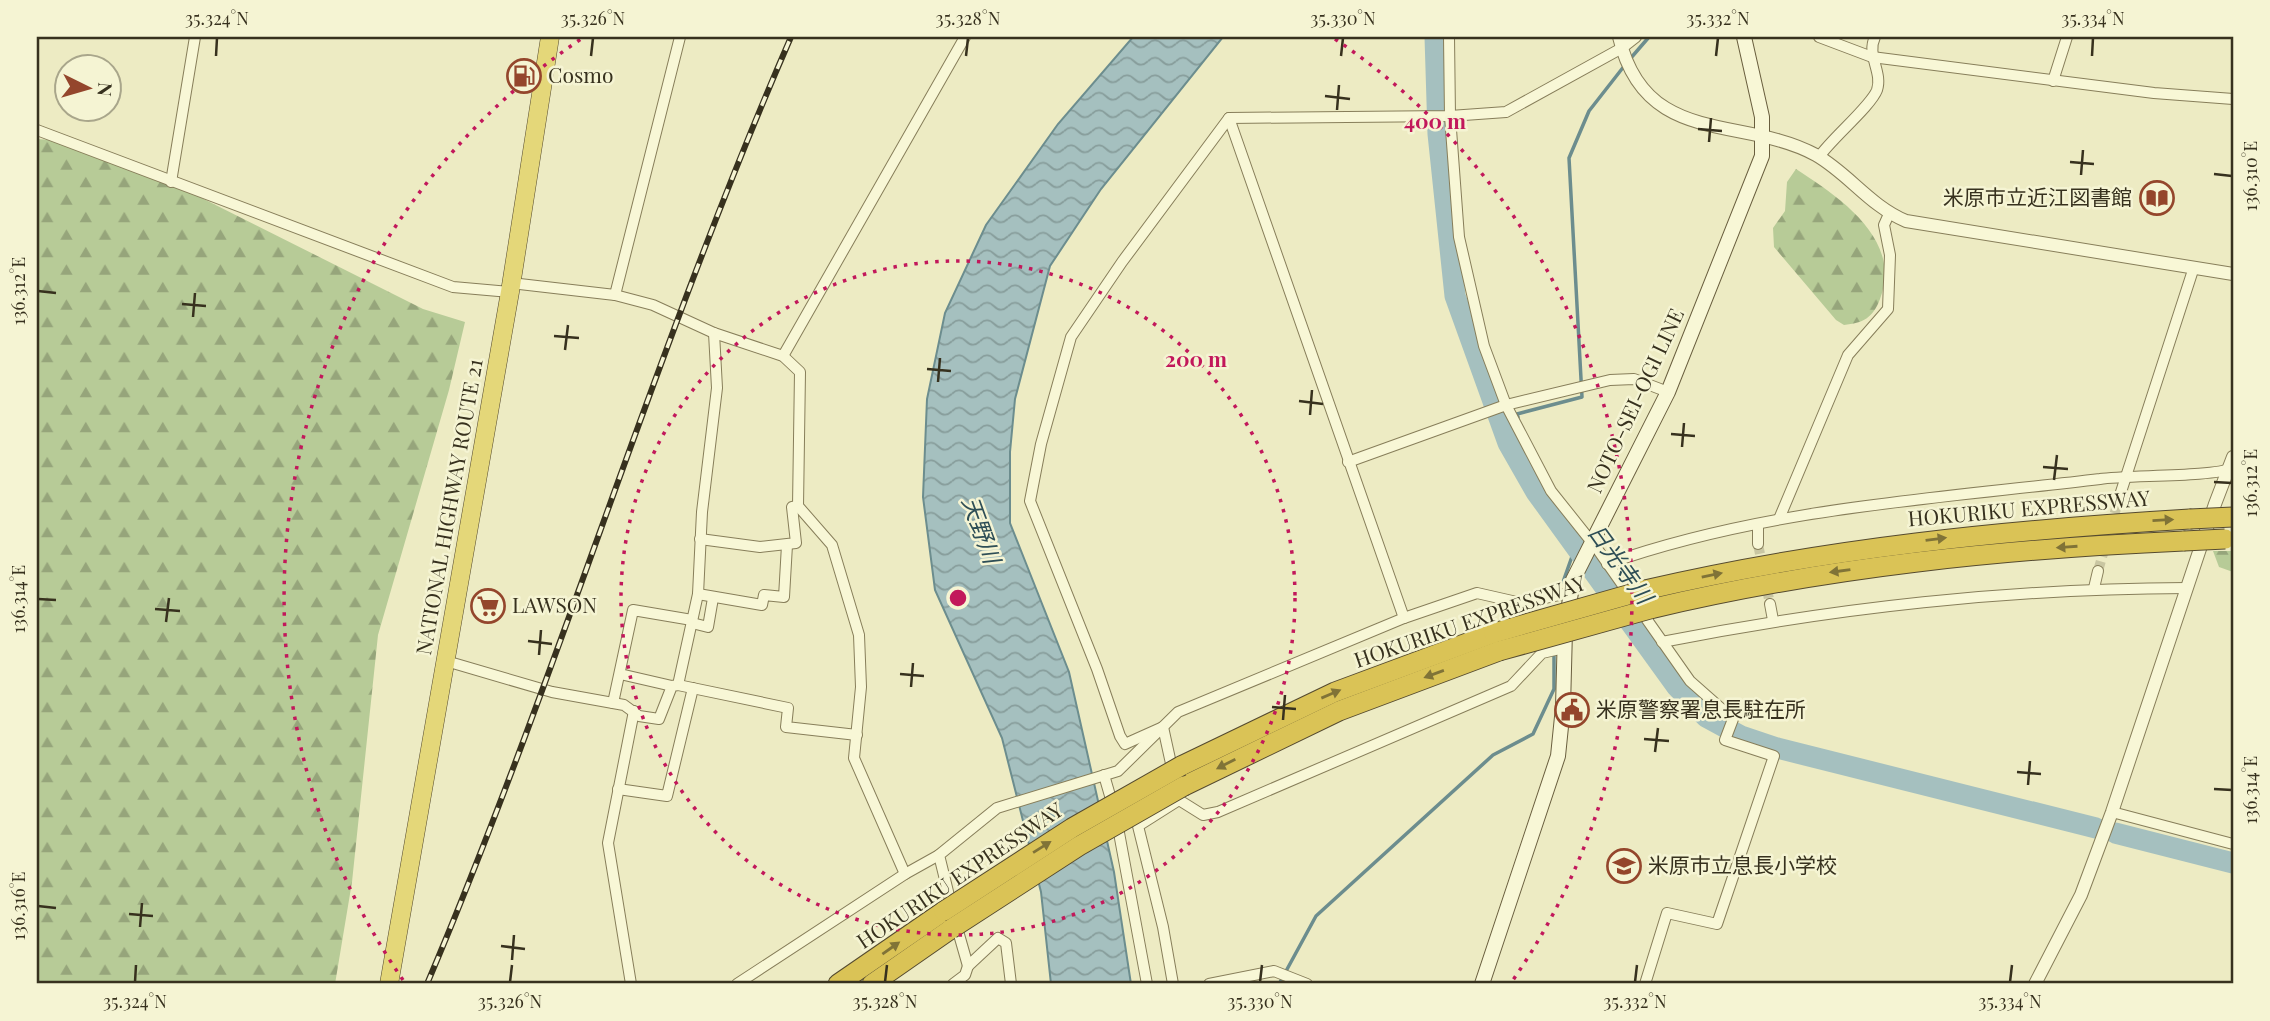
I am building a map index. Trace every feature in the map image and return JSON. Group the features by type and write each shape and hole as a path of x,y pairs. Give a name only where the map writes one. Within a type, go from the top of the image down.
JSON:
{"highway":[{"name":"NATIONAL HIGHWAY ROUTE 21","path":"389,984 510,288 550,37"},
{"name":"HOKURIKU EXPRESSWAY","path":"872,984 947,920 1072,828 1181,766 1335,692 1757,565 1930,540 2233,517"},
{"name":"HOKURIKU EXPRESSWAY","path":"1648,599 1878,566 2004,552 2229,539"},
{"name":"HOKURIKU EXPRESSWAY","path":"838,984 1079,845 1339,711 1497,642"}],"main road":[{"name":"NOTO-SEI-OGI LINE","path":"1482,984 1558,756 1569,593 1668,392 1762,156 1764,137 1744,37"}],"street":[{"path":"171,182 195,37"},
{"path":"615,295 680,37"},
{"path":"783,356 965,37"},
{"path":"1450,37 1448,116 1459,237 1484,346 1506,405 1551,492 1590,546 1607,564 1690,681 1733,719 1725,740 1773,756 1717,924 1667,913 1645,984"},
{"path":"1229,118 1448,116 1506,112 1621,43 1636,37"},
{"path":"1819,37 1872,57 2233,99"},
{"path":"1819,157 1877,91 1877,74 1872,57 1875,37"},
{"path":"2053,80 2067,37"},
{"path":"1621,43 1634,74 1653,97 1672,112 1717,130 1792,143 1819,157 1889,214 1919,225 2233,274"},
{"path":"1229,118 1404,618"},
{"path":"1163,727 1125,744 1120,736 1097,669 1030,501 1041,444 1071,337 1122,262 1229,118"},
{"path":"37,131 453,287 615,295 653,305 714,333 783,356 800,372 799,506 832,545 859,635 861,687 855,758 905,874"},
{"path":"1779,519 1848,355 1888,309 1890,255 1884,225 1889,214"},
{"path":"2120,495 2194,267"},
{"path":"446,661 550,691 613,703 634,711 639,716 659,719 675,685 698,594 700,539 717,388 714,333"},
{"path":"1348,462 1506,405 1610,380 1634,379 1668,392"},
{"path":"2035,984 2081,895 2112,813 2233,457"},
{"path":"1607,564 1650,549 1779,519 2127,475 2230,469"},
{"path":"700,539 760,547 796,542 792,507 799,506"},
{"path":"1758,524 1758,544"},
{"path":"698,594 762,605 764,595 784,597 787,545"},
{"path":"2094,588 2098,571"},
{"path":"1662,642 1773,620 1951,597 2094,588 2187,588"},
{"path":"737,984 905,874 939,855 997,808 1118,771 1178,712 1404,618 1477,593 1521,603 1569,593"},
{"path":"613,703 633,610 692,621 708,627 713,598"},
{"path":"1770,604 1773,620"},
{"path":"1163,727 1181,793 1203,815 1217,812 1511,686 1542,653 1564,648"},
{"path":"620,674 788,708 786,727 857,735"},
{"path":"618,789 667,796 692,688"},
{"path":"631,984 608,843 634,711"},
{"path":"1104,775 1122,840 1147,984"},
{"path":"1173,984 1163,927 1139,826 1181,793"},
{"path":"2112,813 2233,844"},
{"path":"939,855 968,966"},
{"path":"953,984 965,975 968,966 998,938 1006,943 1011,984"},
{"path":"1209,984 1274,971 1307,984"}],"green space":[{"path":"37,139 66,141 120,157 423,309 465,322 449,390 378,635 352,882 335,984 37,984"},
{"path":"1796,169 1848,207 1863,222 1883,257 1885,277 1880,299 1871,315 1862,321 1844,325 1836,320 1774,247 1773,228 1785,211 1787,182"},
{"path":"2213,551 2233,551 2233,572 2219,567"}],"water":[{"name":"天野川","path":"1133,37 1223,37 1101,189 1050,266 1015,399 1010,452 1010,523 1069,672 1114,872 1131,984 1051,984 1041,892 1002,738 935,590 923,497 927,399 945,313 986,225 1058,124"}],"waterway":[{"name":"日光寺川","path":"1435,37 1438,134 1455,296 1508,443 1536,492 1677,687 1706,717 1741,736 1777,748 2096,828"},
{"path":"1630,59 1649,37"},
{"path":"1518,417 1517,414 1582,397 1569,158 1589,111 1625,65"},
{"path":"1563,582 1581,531"},
{"path":"1279,984 1316,916 1493,755 1533,734 1554,689 1554,653"},
{"name":"日光寺川","path":"2115,833 2233,863"}],"tunnel":[{"path":"2098,571 2120,495"},
{"path":"1758,544 1770,604"}],"railway":[{"path":"427,984 521,748 696,272 791,37"}],"place":[{"name":"Cosmo","path":"524,76"},
{"name":"米原市立近江図書館","path":"2157,198"},
{"name":"LAWSON","path":"488,606"},
{"name":"米原警察署息長駐在所","path":"1572,710"},
{"name":"米原市立息長小学校","path":"1624,866"}]}
